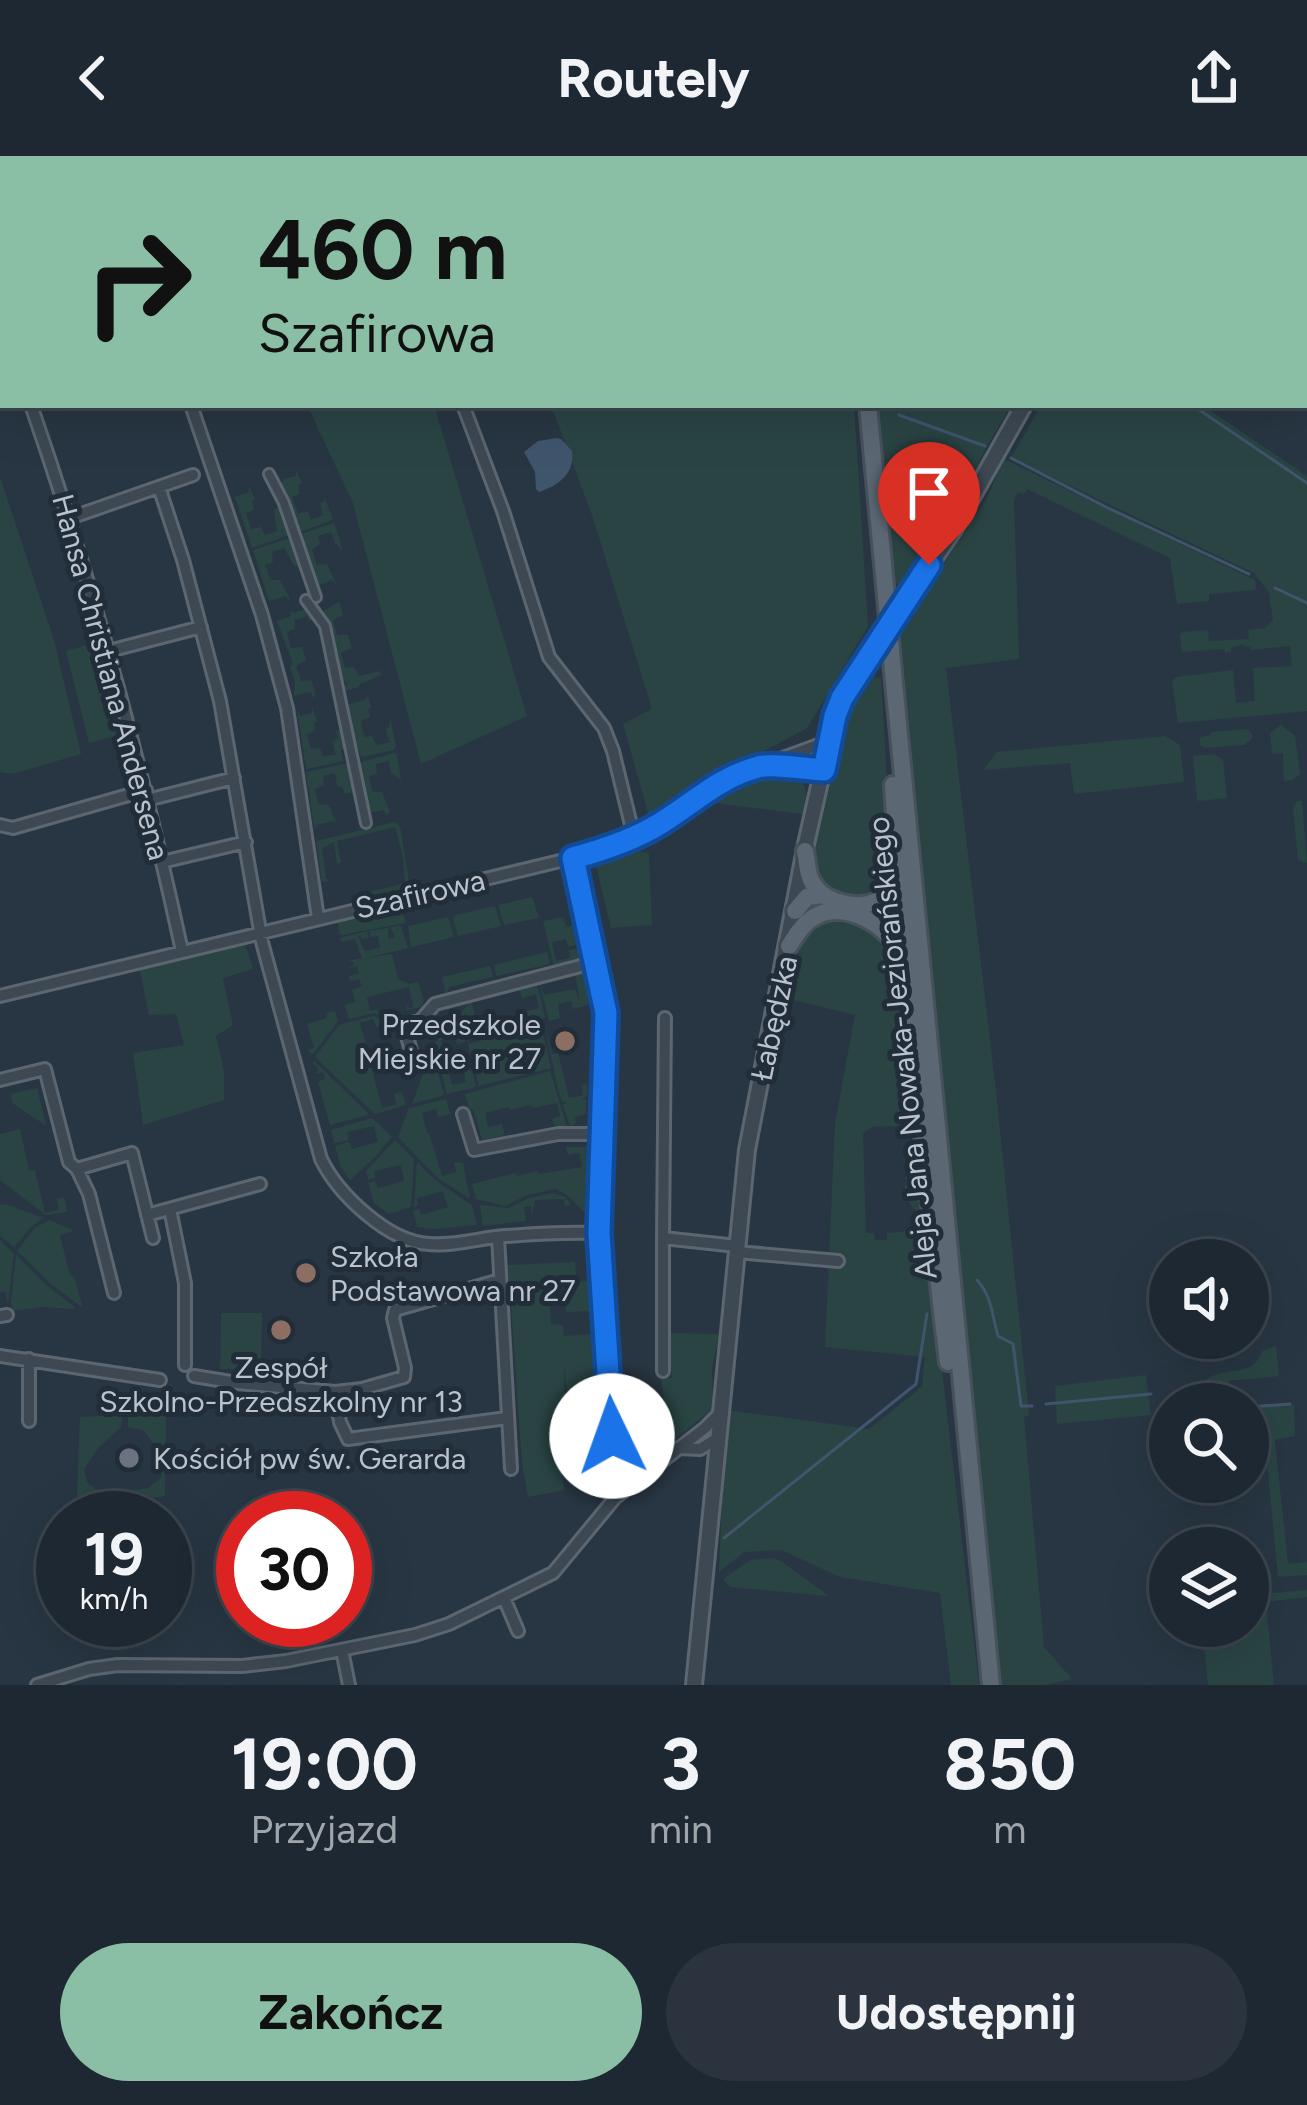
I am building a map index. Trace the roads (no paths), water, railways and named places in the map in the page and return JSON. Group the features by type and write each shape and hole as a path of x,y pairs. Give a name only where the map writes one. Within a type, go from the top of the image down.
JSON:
{"main road":[{"name":"Aleja Jana Nowaka-Jeziorańskiego","path":"869,408 991,1685"},
{"path":"892,672 885,686 906,964 963,1482 977,1544"},
{"path":"805,851 821,904"},
{"path":"798,902 808,910 838,902 864,905 879,899 898,874"},
{"path":"789,946 821,904"},
{"path":"821,904 881,927 900,947 906,964"}],"street":[{"name":"Hansa Christiana Andersena","path":"32,408 109,651 182,951"},
{"path":"192,408 262,614 286,708 318,918"},
{"path":"464,408 550,657 604,728 634,837"},
{"name":"Łabędzka","path":"694,1685 708,1566 714,1434 752,1124 835,716 852,680 953,531 1022,408"},
{"path":"269,474 285,504 311,598 325,626 366,823"},
{"path":"70,518 194,475"},
{"path":"159,488 220,701 265,951 322,1159 340,1190 383,1225 408,1240 429,1244 599,1233"},
{"path":"109,651 201,627"},
{"name":"Szafirowa","path":"0,996 573,858 634,837 668,819 708,788 821,744 831,732"},
{"path":"799,753 824,770"},
{"path":"764,764 824,770"},
{"path":"795,769 814,792 815,805"},
{"path":"0,825 13,827 234,778"},
{"path":"162,862 246,842"},
{"path":"573,858 606,1013 599,1233 615,1498"},
{"path":"415,1065 404,1026 421,1021 434,1004 596,962"},
{"path":"663,1372 664,1018"},
{"path":"0,1080 45,1070 69,1162 87,1188 114,1293"},
{"path":"464,1114 474,1150 558,1134 603,1134"},
{"path":"77,1169 132,1153 153,1238"},
{"path":"147,1215 260,1184"},
{"path":"170,1209 185,1283 185,1365"},
{"path":"498,1237 512,1469"},
{"path":"663,1238 838,1262"},
{"path":"194,1376 335,1392 404,1377 392,1314 399,1307 500,1280"},
{"path":"0,1356 160,1380"},
{"path":"29,1359 29,1421"},
{"path":"335,1392 348,1439 507,1418"},
{"path":"678,1448 700,1449 714,1434"},
{"path":"38,1685 118,1665 263,1665 434,1630 559,1568 615,1498 678,1448 714,1434"},
{"path":"700,1449 715,1469"},
{"path":"504,1598 518,1631"},
{"path":"342,1650 350,1685"}],"water":[{"path":"556,438 572,451 571,466 559,482 539,492 524,452 538,441"}],"waterway":[{"path":"1196,408 1307,483"},
{"path":"899,415 985,446"},
{"path":"1011,458 1249,574"},
{"path":"1275,588 1307,603"},
{"path":"977,1280 989,1299 998,1336 1013,1344 1021,1406 1032,1406"},
{"path":"724,1538 916,1384 927,1314"},
{"path":"1046,1404 1149,1394"},
{"path":"1269,1406 1290,1404"}],"place":[{"name":"Przedszkole Miejskie nr 27","path":"565,1041"},
{"name":"Szkoła Podstawowa nr 27","path":"306,1273"},
{"name":"Zespół Szkolno-Przedszkolny nr 13","path":"281,1330"},
{"name":"Kościół pw św. Gerarda","path":"129,1458"}]}
